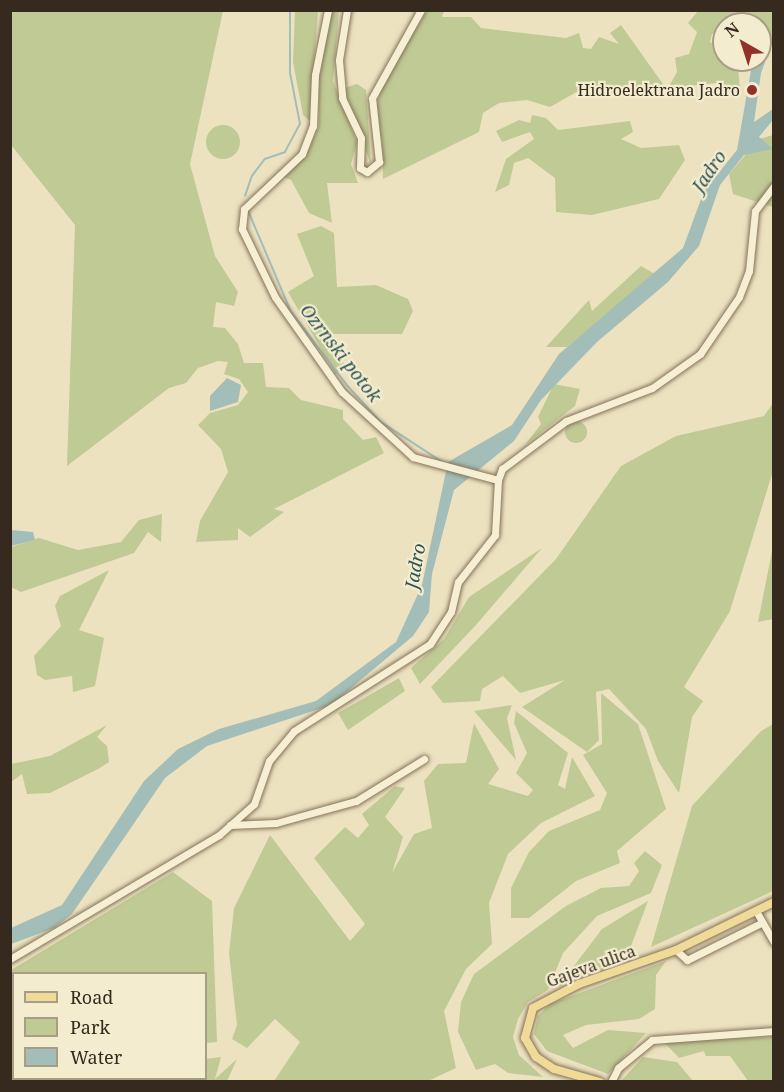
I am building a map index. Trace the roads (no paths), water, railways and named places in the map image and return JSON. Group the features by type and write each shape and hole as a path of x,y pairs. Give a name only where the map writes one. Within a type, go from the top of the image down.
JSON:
{"main road":[{"name":"Gajeva ulica","path":"600,1082 536,1057 525,1038 528,1016 548,997 676,950 774,902"}],"street":[{"path":"328,10 315,75 313,126 302,154 244,209 242,229 274,297 342,392 413,458 434,467 498,480"},
{"path":"347,10 339,60 342,98 361,138 360,168 367,172 379,162 372,98 421,10"},
{"path":"10,959 230,825 254,804 269,761 294,731 430,644 451,612 458,582 489,549 498,480 502,469 566,421 652,388 700,354 739,297 748,271 755,212 774,186"},
{"path":"230,825 276,824 356,801 424,759"},
{"path":"756,911 774,942"},
{"path":"676,950 687,960 761,923"},
{"path":"611,1082 618,1068 652,1040 774,1031"}],"water":[{"name":"Jadro","path":"751,72 761,72 754,122 773,109 773,120 759,137 773,149 744,155 720,185 699,246 668,282 597,342 541,400 514,441 454,490 432,574 429,612 413,636 331,705 207,746 165,778 72,914 54,928 11,944 11,928 62,905 144,781 178,749 219,729 316,701 396,642 422,585 448,462 512,425 559,354 683,248 704,191 737,150"},
{"path":"227,378 241,385 238,402 210,411 210,396"},
{"path":"11,530 33,532 35,540 11,546"}],"waterway":[{"name":"Ozrnski potok","path":"245,196 252,176 265,159 285,152 300,124 290,73 290,10"},
{"name":"Ozrnski potok","path":"249,212 291,311 348,386 381,422 441,461"}],"place":[{"name":"Hidroelektrana Jadro","path":"752,90"}]}
